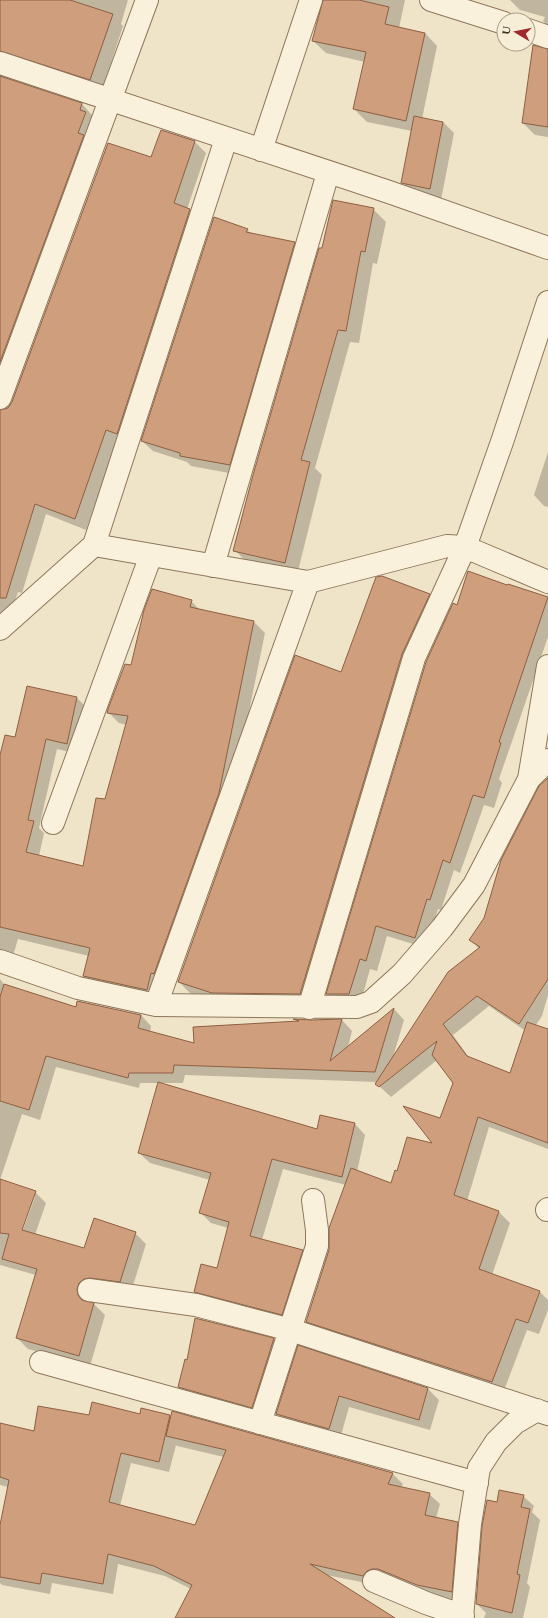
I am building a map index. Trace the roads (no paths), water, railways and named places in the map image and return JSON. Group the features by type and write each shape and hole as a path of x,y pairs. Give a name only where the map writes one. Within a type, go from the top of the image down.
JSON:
{"street":[{"path":"0,398 147,0"},
{"path":"261,150 311,0"},
{"path":"431,0 496,20"},
{"path":"536,32 548,36"},
{"path":"0,63 226,138 548,248"},
{"path":"0,629 94,545 226,138"},
{"path":"213,566 328,173"},
{"path":"309,1008 414,658 465,547 503,439 548,302"},
{"path":"94,545 308,582 447,546 465,547 548,582"},
{"path":"53,823 151,555"},
{"path":"156,1005 308,582"},
{"path":"529,779 548,666"},
{"path":"0,961 78,988 156,1005 309,1008 357,1007 371,1002 402,974 442,928 474,885 529,779 548,760"},
{"path":"260,1423 317,1246 318,1230 313,1200"},
{"path":"89,1290 196,1305 291,1330 542,1412"},
{"path":"41,1362 477,1483"},
{"path":"374,1581 462,1617 470,1524 479,1468 496,1442 515,1423 542,1412"}]}
